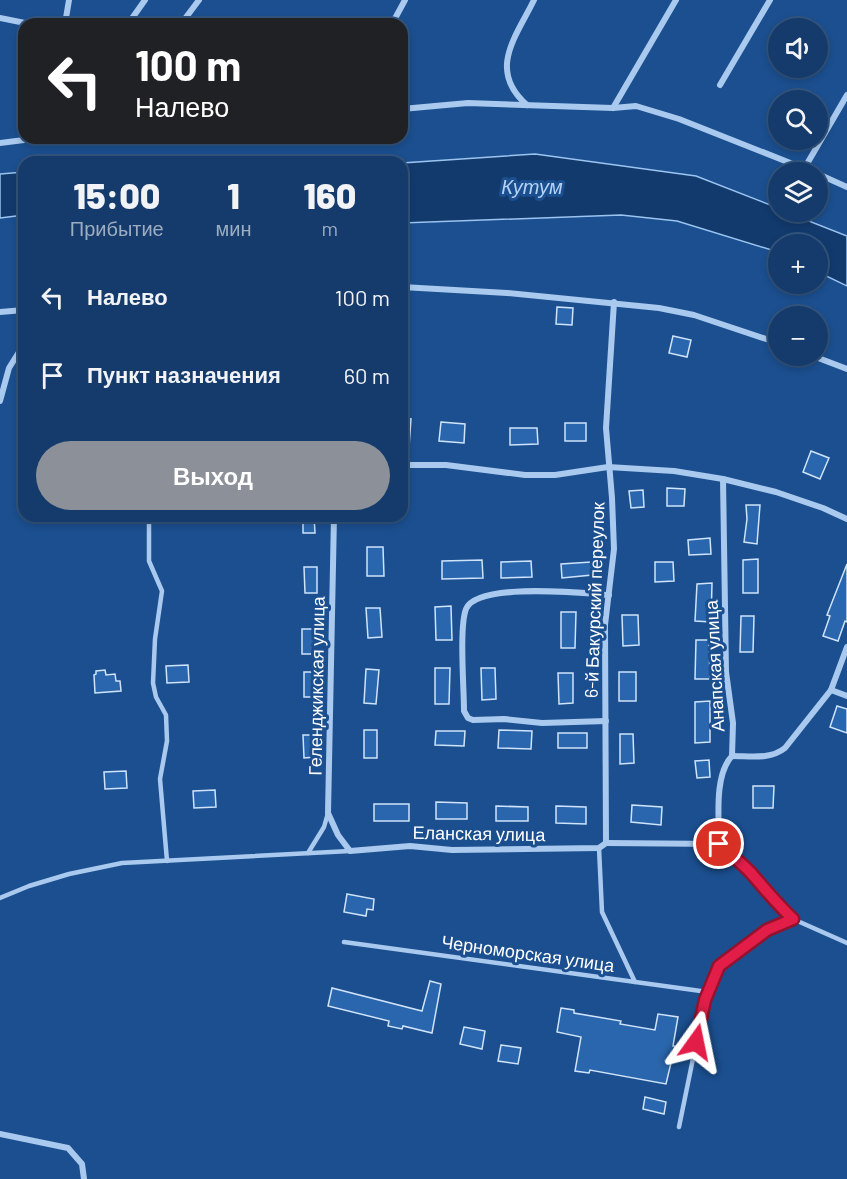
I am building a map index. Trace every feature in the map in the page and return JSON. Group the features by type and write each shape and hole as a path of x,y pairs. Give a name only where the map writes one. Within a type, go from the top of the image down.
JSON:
{"street":[{"path":"66,18 69,0"},
{"path":"132,18 144,0"},
{"path":"186,18 199,0"},
{"path":"395,18 405,0"},
{"path":"527,105 517,96 511,85 506,71 506,58 534,0"},
{"path":"613,108 676,0"},
{"path":"720,85 770,0"},
{"path":"0,18 18,22"},
{"path":"808,162 847,94"},
{"path":"408,108 468,103 613,108 636,106 679,119 786,162"},
{"path":"0,143 18,141"},
{"path":"828,178 847,187"},
{"path":"408,287 507,293 659,308 694,315 768,340"},
{"name":"6-й Бакурский переулок","path":"606,843 605,625 614,549 606,428 614,303"},
{"path":"0,312 18,310"},
{"path":"0,401 9,368 18,354"},
{"path":"828,362 847,369"},
{"path":"408,465 446,465 545,475 578,473 608,467 674,471 723,479 776,492 847,519"},
{"name":"Анапская улица","path":"719,844 720,779 724,765 732,756 733,723 726,672 723,479"},
{"name":"Геленджикская улица","path":"334,522 328,813 338,835 350,851"},
{"path":"606,721 542,723 468,718 464,711 463,639 464,616 467,607 471,600 482,596 502,592 609,595"},
{"path":"732,756 768,757 778,754 785,748 831,690 847,647"},
{"path":"831,690 847,696"},
{"path":"599,848 606,843 719,844"},
{"name":"Еланская улица","path":"350,851 410,846 452,850 599,848"},
{"path":"0,1134 68,1148 82,1164 84,1179"}],"lane":[{"path":"149,522 149,561 162,591 155,639 153,683 156,697 166,715 167,741 160,779 168,861"},
{"path":"308,853 324,828 328,813"},
{"path":"719,844 749,871 768,895 793,919 847,943"},
{"path":"599,848 602,912 635,982"},
{"path":"0,898 29,886 69,874 122,863 350,851"},
{"path":"679,1127 708,992 719,966 767,930 793,919"},
{"name":"Черноморская улица","path":"344,942 708,992"}],"water":[{"name":"Кутум","path":"535,154 696,176 768,204 768,222 811,222 847,236 847,286 828,277 828,234 768,234 768,249 677,221 621,215 408,223 408,163"},
{"path":"18,172 18,216 0,218 0,174"}],"building":[{"path":"557,307 573,308 572,325 556,324"},
{"path":"673,336 691,340 687,357 669,353"},
{"path":"408,419 411,419 408,447"},
{"path":"441,422 465,424 464,443 439,441"},
{"path":"565,423 586,423 586,441 565,441"},
{"path":"510,428 537,428 538,444 510,445"},
{"path":"811,451 829,458 820,479 803,472"},
{"path":"667,488 685,489 684,506 667,506"},
{"path":"643,490 644,507 631,508 629,491"},
{"path":"746,505 760,505 757,544 744,542"},
{"path":"303,522 314,522 315,533 303,533"},
{"path":"710,538 711,554 689,555 688,540"},
{"path":"367,547 383,547 384,576 367,576"},
{"path":"758,559 758,593 743,593 743,560"},
{"path":"482,560 483,578 442,579 442,561"},
{"path":"531,561 532,577 501,578 501,562"},
{"path":"591,562 592,575 562,578 561,564"},
{"path":"655,562 673,562 674,581 655,582"},
{"path":"847,564 847,622 845,621 838,641 823,636 830,616 827,615"},
{"path":"304,567 317,567 317,593 305,593"},
{"path":"712,583 711,622 695,621 697,584"},
{"path":"451,606 452,640 436,640 435,607"},
{"path":"366,608 380,608 382,637 368,638"},
{"path":"561,612 576,612 575,648 561,648"},
{"path":"622,615 638,615 639,645 623,646"},
{"path":"741,616 754,616 753,652 740,652"},
{"path":"302,629 314,629 314,654 302,654"},
{"path":"696,640 709,640 710,679 695,679"},
{"path":"188,665 189,682 167,683 166,666"},
{"path":"435,668 450,668 449,704 435,704"},
{"path":"481,668 495,668 496,699 482,700"},
{"path":"366,669 379,670 376,704 364,703"},
{"path":"105,670 106,675 115,674 116,681 120,681 121,691 95,693 94,675 96,671"},
{"path":"304,672 315,672 315,697 304,697"},
{"path":"619,672 636,672 636,701 619,701"},
{"path":"558,673 573,673 573,703 559,704"},
{"path":"710,701 710,742 695,743 695,702"},
{"path":"837,706 847,709 847,733 830,727"},
{"path":"364,730 377,730 377,758 364,758"},
{"path":"499,730 532,731 531,749 498,748"},
{"path":"436,731 465,731 464,746 435,745"},
{"path":"558,733 587,733 587,748 558,748"},
{"path":"620,734 633,734 634,763 620,764"},
{"path":"303,735 316,735 316,757 304,758"},
{"path":"709,760 710,777 697,778 695,761"},
{"path":"126,771 127,788 105,789 104,772"},
{"path":"753,786 774,786 773,808 753,808"},
{"path":"215,790 216,807 194,808 193,791"},
{"path":"436,802 467,803 467,819 436,819"},
{"path":"374,804 409,804 409,821 374,821"},
{"path":"632,805 662,807 661,825 631,822"},
{"path":"496,806 528,807 528,821 496,821"},
{"path":"556,806 586,807 586,824 556,823"},
{"path":"347,894 374,899 373,910 367,909 366,916 344,912"},
{"path":"430,981 441,984 432,1033 403,1026 402,1029 388,1026 389,1021 328,1006 332,988 422,1011"},
{"path":"561,1008 574,1010 574,1013 621,1021 620,1024 655,1030 658,1014 678,1017 673,1046 675,1046 666,1084 590,1070 589,1073 575,1071 581,1037 557,1032"},
{"path":"464,1027 485,1031 482,1049 460,1044"},
{"path":"501,1045 521,1048 518,1064 498,1061"},
{"path":"645,1097 666,1102 664,1114 643,1109"}],"route":[{"path":"696,1042 705,1000 719,966 767,930 793,919 768,895 749,871 719,844"}]}
